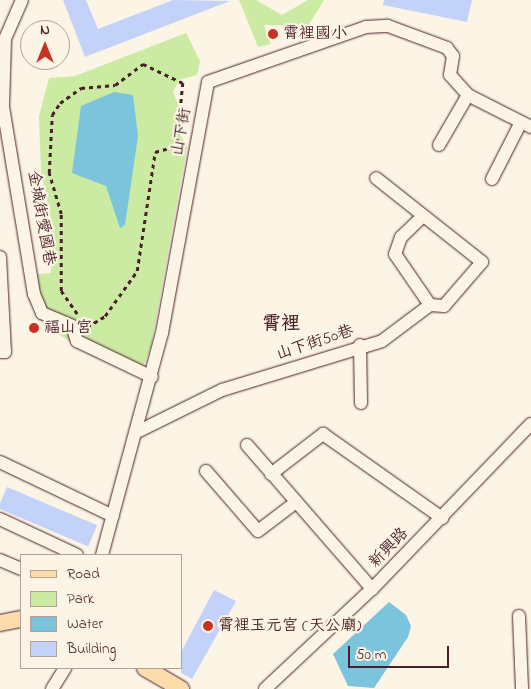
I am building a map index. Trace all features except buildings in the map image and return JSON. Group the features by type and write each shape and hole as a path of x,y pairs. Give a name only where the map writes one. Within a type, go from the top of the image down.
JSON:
{"main road":[{"path":"0,624 20,618"},
{"path":"147,669 181,689"}],"street":[{"name":"金城街愛國巷","path":"22,0 5,39 3,107 5,132 34,294 42,313 72,326 77,341 152,377"},
{"name":"山下街","path":"102,554 152,377 208,82 366,27 388,26 447,48 453,56 450,75 468,95 526,124"},
{"path":"439,145 468,95"},
{"path":"492,179 526,124"},
{"path":"376,178 423,216 401,237 395,254 430,305"},
{"name":"山下街50巷","path":"138,431 222,390 360,345 382,341 430,305 444,306 482,262 423,216"},
{"path":"0,257 2,352"},
{"path":"360,345 361,403"},
{"name":"新興路","path":"265,689 372,589 531,424"},
{"path":"271,474 324,434 442,518"},
{"path":"247,445 372,589"},
{"path":"0,462 113,516"},
{"path":"206,471 258,531 296,502"},
{"path":"0,519 75,554"},
{"path":"0,560 20,569"},
{"path":"520,616 522,689"},
{"path":"52,689 64,669"}],"path":[{"path":"177,146 183,83 143,64 115,85 81,88 60,103 52,115 48,173 61,214 61,291 87,327 105,316 137,271 150,164 155,152 177,146 197,139"}],"green space":[{"path":"239,0 256,0 282,15 308,0 324,0 308,26 264,25 271,44 258,47"},
{"path":"186,33 200,61 197,75 179,80 173,92 184,119 180,134 187,147 151,347 140,374 74,345 38,319 28,275 51,273 52,223 41,172 39,116 49,78 75,76"}],"water":[{"path":"114,92 133,95 138,136 125,225 120,228 106,186 72,173 81,106"},
{"path":"389,602 406,615 411,626 408,637 374,688 348,686 333,654"}],"place":[{"name":"霄裡國小","path":"273,34"},
{"name":"福山宮","path":"34,328"},
{"name":"霄裡玉元宮 (天公廟)","path":"208,626"}],"district":[{"name":"霄裡","path":"281,325"}]}
